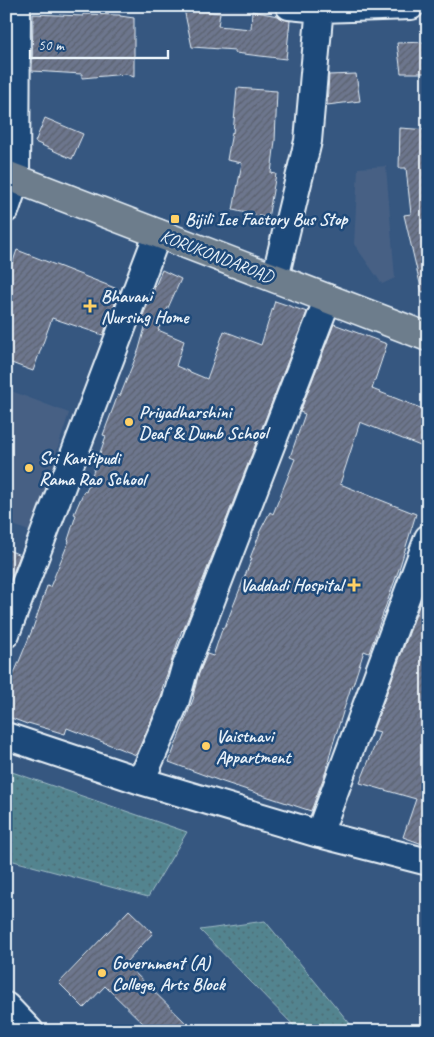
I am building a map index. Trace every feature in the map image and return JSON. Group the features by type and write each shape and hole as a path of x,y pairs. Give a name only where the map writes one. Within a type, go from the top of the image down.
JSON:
{"main road":[{"name":"KORUKONDAROAD","path":"11,177 428,337"}],"street":[{"path":"6,209 11,177 18,6"},
{"path":"289,6 320,8 411,6"},
{"path":"275,278 308,141 320,8"},
{"path":"6,634 158,233"},
{"path":"142,781 175,703 184,671 328,298"},
{"path":"319,834 428,538"},
{"path":"6,736 142,781 319,834 428,862"},
{"path":"6,1006 30,1031"}],"shaded area":[{"path":"386,166 395,278 382,284 354,244 358,168"},
{"name":"Sri Kantipudi Rama Rao School","path":"6,389 69,413 31,532 6,522"}],"green space":[{"path":"12,772 187,832 148,897 6,859 6,781"},
{"path":"265,921 356,1031 299,1031 200,930"}],"building":[{"path":"184,9 220,13 218,26 251,29 252,11 278,16 290,21 286,59 235,53 235,50 192,47"},
{"path":"33,14 120,15 134,18 134,77 126,74 82,78 82,74 32,71"},
{"path":"427,42 428,73 401,73 397,43"},
{"path":"356,74 360,101 327,105 329,75"},
{"path":"237,88 277,91 275,141 271,173 276,174 268,218 233,210 242,163 227,160 233,133"},
{"path":"45,118 83,134 72,159 35,142"},
{"path":"400,128 428,130 428,291 422,292 404,215 411,214 406,168 399,168"},
{"path":"17,250 120,290 103,335 52,318 33,371 6,361 6,281"},
{"path":"162,270 181,279 158,330 184,341 176,366 207,379 224,331 261,345 275,301 307,312 182,630 162,689 161,698 136,755 67,728 65,734 27,724 6,716 6,685 10,675 13,676 33,628 47,586 50,587 69,541 76,515 74,514 84,491 86,492 106,436 103,435 118,395 120,396 139,349 147,320 142,318"},
{"path":"334,324 387,344 372,389 428,411 428,449 360,422 340,484 416,514 369,653 364,651 351,687 326,771 311,811 169,762 194,697 198,676 207,654 213,656 252,558 250,558 259,533 270,512 273,514 295,459 290,457 305,414 300,412"},
{"path":"6,549 20,555 6,591"},
{"path":"428,582 428,846 403,837 416,799 360,783 380,732 373,730"},
{"name":"Government (A) College, Arts Block","path":"129,910 153,933 125,963 194,1031 151,1031 105,986 84,1008 59,983"}],"place":[{"name":"Bijili Ice Factory Bus Stop","path":"175,219"},
{"name":"Bhavani Nursing Home","path":"90,306"},
{"name":"Priyadharshini Deaf & Dumb School","path":"129,422"},
{"name":"Sri Kantipudi Rama Rao School","path":"29,468"},
{"name":"Vaddadi Hospital","path":"354,585"},
{"name":"Vaistnavi Appartment","path":"206,746"},
{"name":"Government (A) College, Arts Block","path":"102,973"}]}
